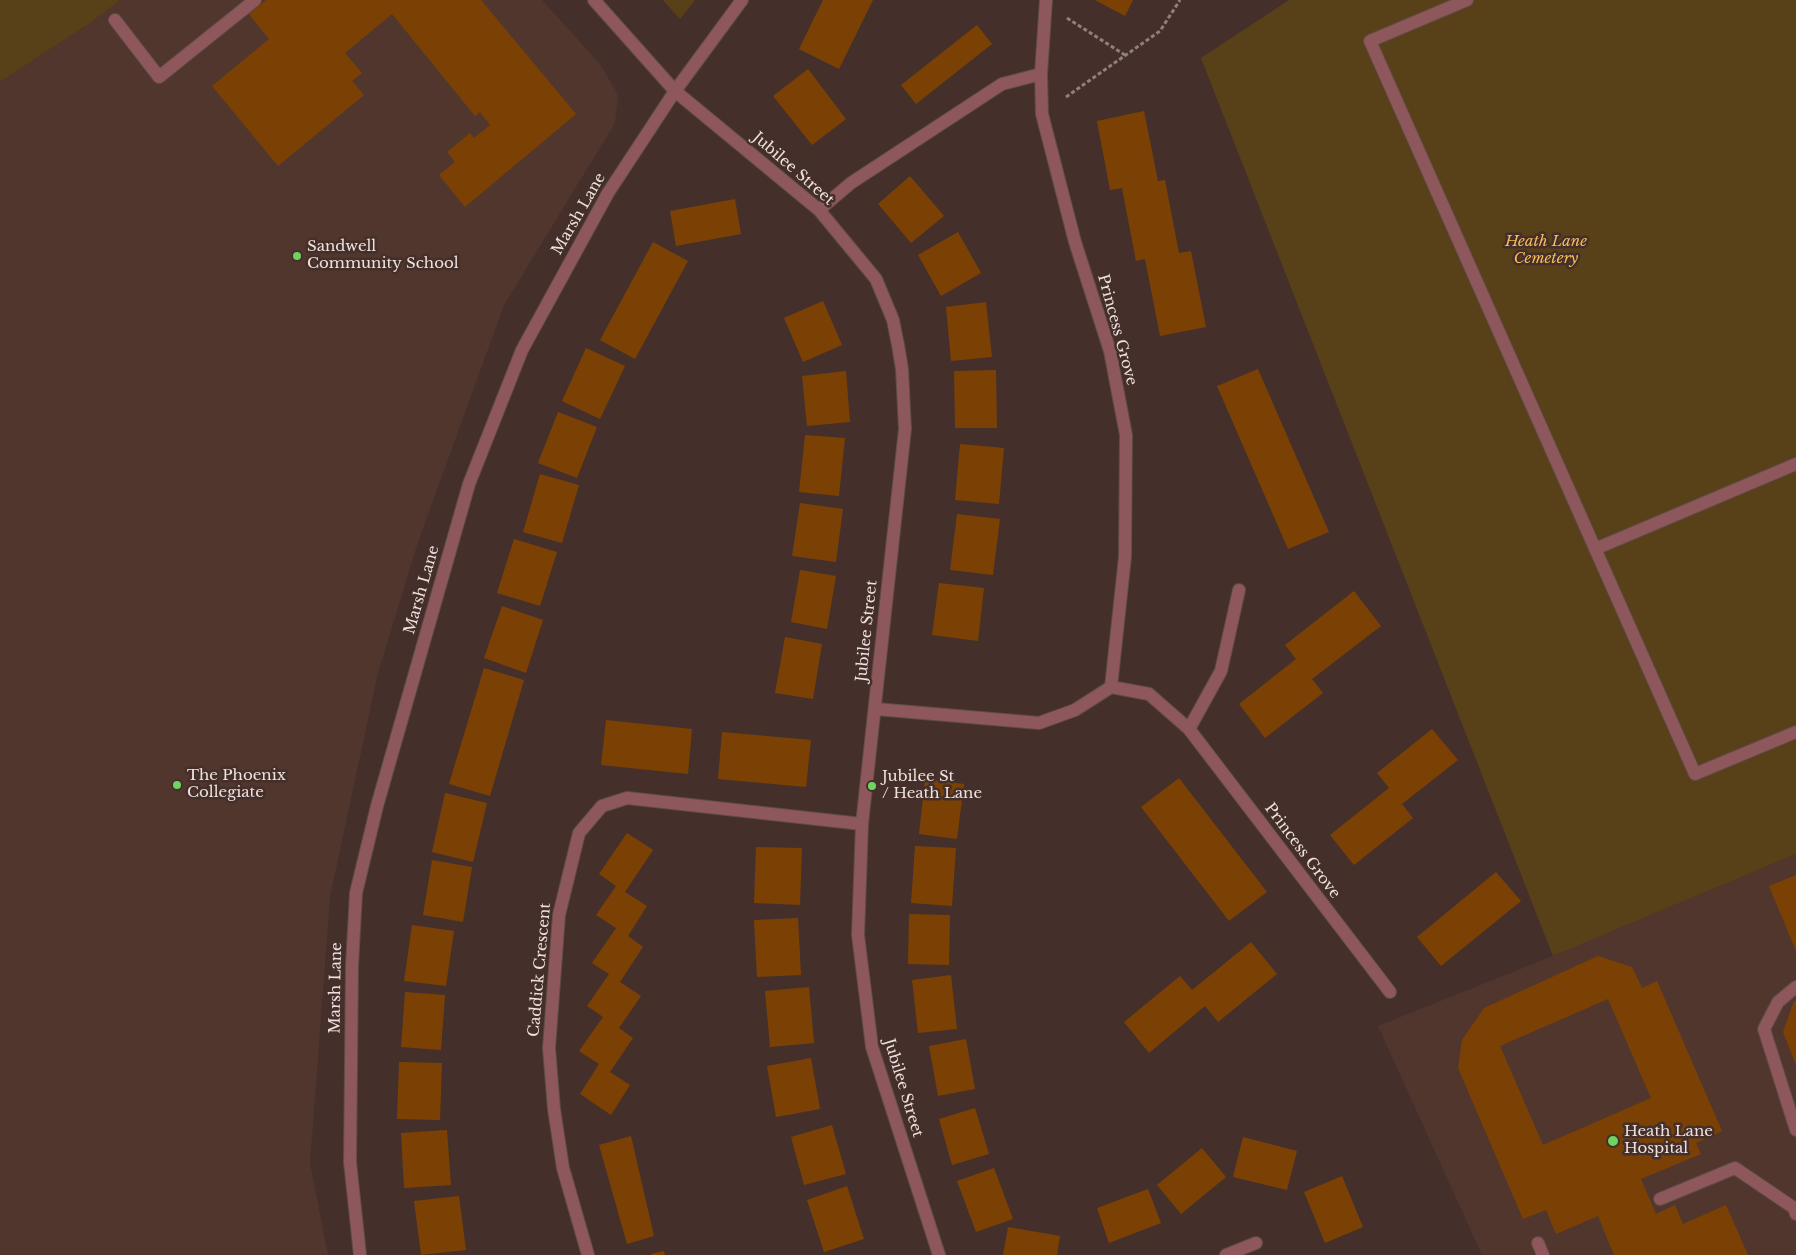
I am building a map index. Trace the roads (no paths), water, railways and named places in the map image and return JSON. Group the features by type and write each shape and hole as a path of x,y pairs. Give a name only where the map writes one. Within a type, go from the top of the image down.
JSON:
{"street":[{"path":"115,20 159,77 255,0"},
{"name":"Jubilee Street","path":"594,0 675,91 819,210 876,278 893,320 902,368 905,429 862,824 858,935 872,1048 939,1255"},
{"name":"Marsh Lane","path":"360,1255 350,1162 352,966 356,893 377,806 468,484 522,350 608,193 675,91 742,0"},
{"path":"1467,0 1370,41 1696,774 1796,732"},
{"name":"Princess Grove","path":"1046,2 1041,74 1042,114 1075,242 1110,351 1126,435 1125,557 1111,688 1149,694 1189,729 1390,992"},
{"path":"819,210 851,183 1002,84 1041,74"},
{"path":"1595,549 1796,464"},
{"path":"1189,729 1221,671 1239,590"},
{"path":"876,709 1039,723 1075,710 1111,688"},
{"name":"Caddick Crescent","path":"588,1255 563,1168 554,1109 549,1048 558,915 579,834 602,806 627,798 862,824"},
{"path":"1796,987 1778,1002 1764,1029 1796,1130"},
{"path":"1660,1199 1735,1168 1795,1207"},
{"path":"1226,1255 1256,1243"}],"place":[{"name":"Sandwell Community School","path":"297,256"},
{"name":"The Phoenix Collegiate","path":"177,785"},
{"name":"Jubilee St / Heath Lane","path":"872,786"},
{"name":"Heath Lane Hospital","path":"1613,1141"}],"park label":[{"name":"Heath Lane Cemetery","path":"1546,250"}]}
